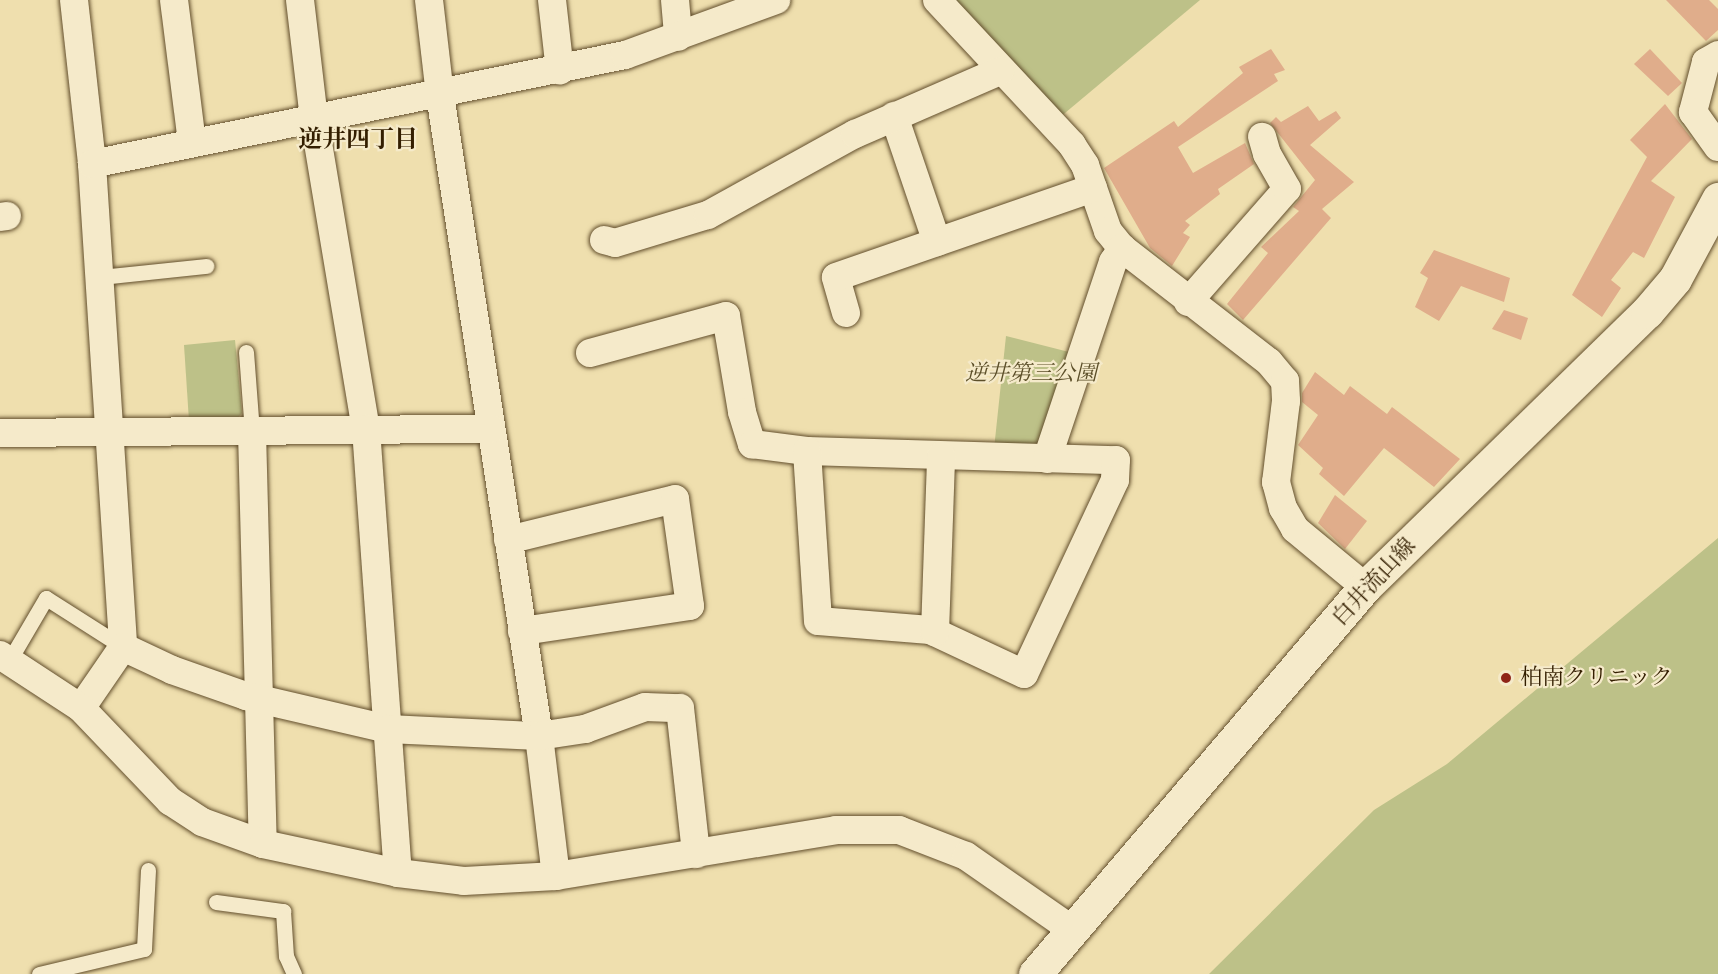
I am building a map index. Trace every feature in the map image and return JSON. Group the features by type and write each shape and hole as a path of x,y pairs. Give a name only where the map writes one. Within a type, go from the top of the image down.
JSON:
{"main road":[{"name":"白井流山線","path":"1035,974 1365,586 1647,312 1675,279 1718,199"}],"street":[{"path":"74,0 92,164 101,277 112,431 123,647 81,708"},
{"path":"174,0 192,143"},
{"path":"300,0 314,119 366,429 398,873"},
{"path":"429,0 440,95 539,736 556,876"},
{"path":"552,0 560,70"},
{"path":"675,0 678,37"},
{"path":"92,164 625,56 776,0"},
{"path":"937,0 1000,71 1072,146 1085,165 1108,231 1122,248 1188,302 1269,362 1285,381 1286,401 1276,482 1282,508 1295,529 1365,586"},
{"path":"1718,55 1706,62 1692,112 1718,147"},
{"path":"604,240 615,243 708,215 894,116 1000,71"},
{"path":"894,116 938,242"},
{"path":"1188,302 1287,189 1267,154 1262,137"},
{"path":"846,313 836,277 1093,188"},
{"path":"1047,459 1113,262 1122,248"},
{"path":"590,353 726,316 742,412 752,444 807,451 1116,460 1115,480 1024,674 935,632 916,627 818,621 807,451"},
{"path":"0,433 491,429"},
{"path":"252,432 262,700 263,844"},
{"path":"935,632 941,456"},
{"path":"508,540 675,499 690,606 522,631"},
{"path":"123,647 172,670 262,700 388,729 539,736 585,729 645,707 680,708 696,854"},
{"path":"5,658 81,708 170,801 202,822 263,844 398,873 464,881 556,876 836,830 899,830 966,856 1071,929"}],"lane":[{"path":"101,277 206,266"},
{"path":"246,352 252,432"},
{"path":"5,658 46,598 123,647"},
{"path":"39,974 144,949 148,870"},
{"path":"216,902 283,911 286,956 294,974"}],"green space":[{"path":"944,0 1200,0 1059,118"},
{"name":"逆井第三公園","path":"1006,336 1069,352 1039,442 1029,450 994,449"},
{"path":"235,340 242,413 235,421 189,421 184,345"},
{"path":"1718,538 1718,974 1209,974 1374,810 1447,764"}],"building":[{"path":"1666,0 1709,0 1718,9 1718,30 1706,41"},
{"path":"1271,49 1285,70 1274,74 1278,81 1178,147 1193,173 1245,143 1254,164 1218,189 1220,194 1185,221 1190,225 1183,233 1190,237 1172,266 1150,248 1104,168 1174,121 1178,127 1243,73 1239,67"},
{"path":"1650,49 1682,83 1668,96 1634,64"},
{"path":"1665,104 1692,139 1651,181 1675,197 1644,258 1633,252 1611,280 1621,288 1602,317 1572,295 1647,157 1630,140"},
{"path":"1308,106 1319,121 1336,111 1341,118 1310,145 1354,182 1322,209 1331,218 1243,320 1227,304 1268,253 1261,247 1299,211 1293,207 1315,180 1270,123 1276,117 1281,122"},
{"path":"1434,250 1510,278 1504,302 1461,286 1439,321 1415,307 1428,278 1420,273"},
{"path":"1504,310 1528,318 1521,340 1492,329"},
{"path":"1315,372 1344,395 1350,386 1387,414 1392,407 1460,459 1434,487 1384,448 1344,496 1319,474 1323,468 1298,445 1318,415 1302,402 1302,393"},
{"path":"1335,495 1367,521 1345,549 1318,523"}],"place":[{"name":"柏南クリニック","path":"1506,678"}],"district":[{"name":"逆井四丁目","path":"358,141"}]}
